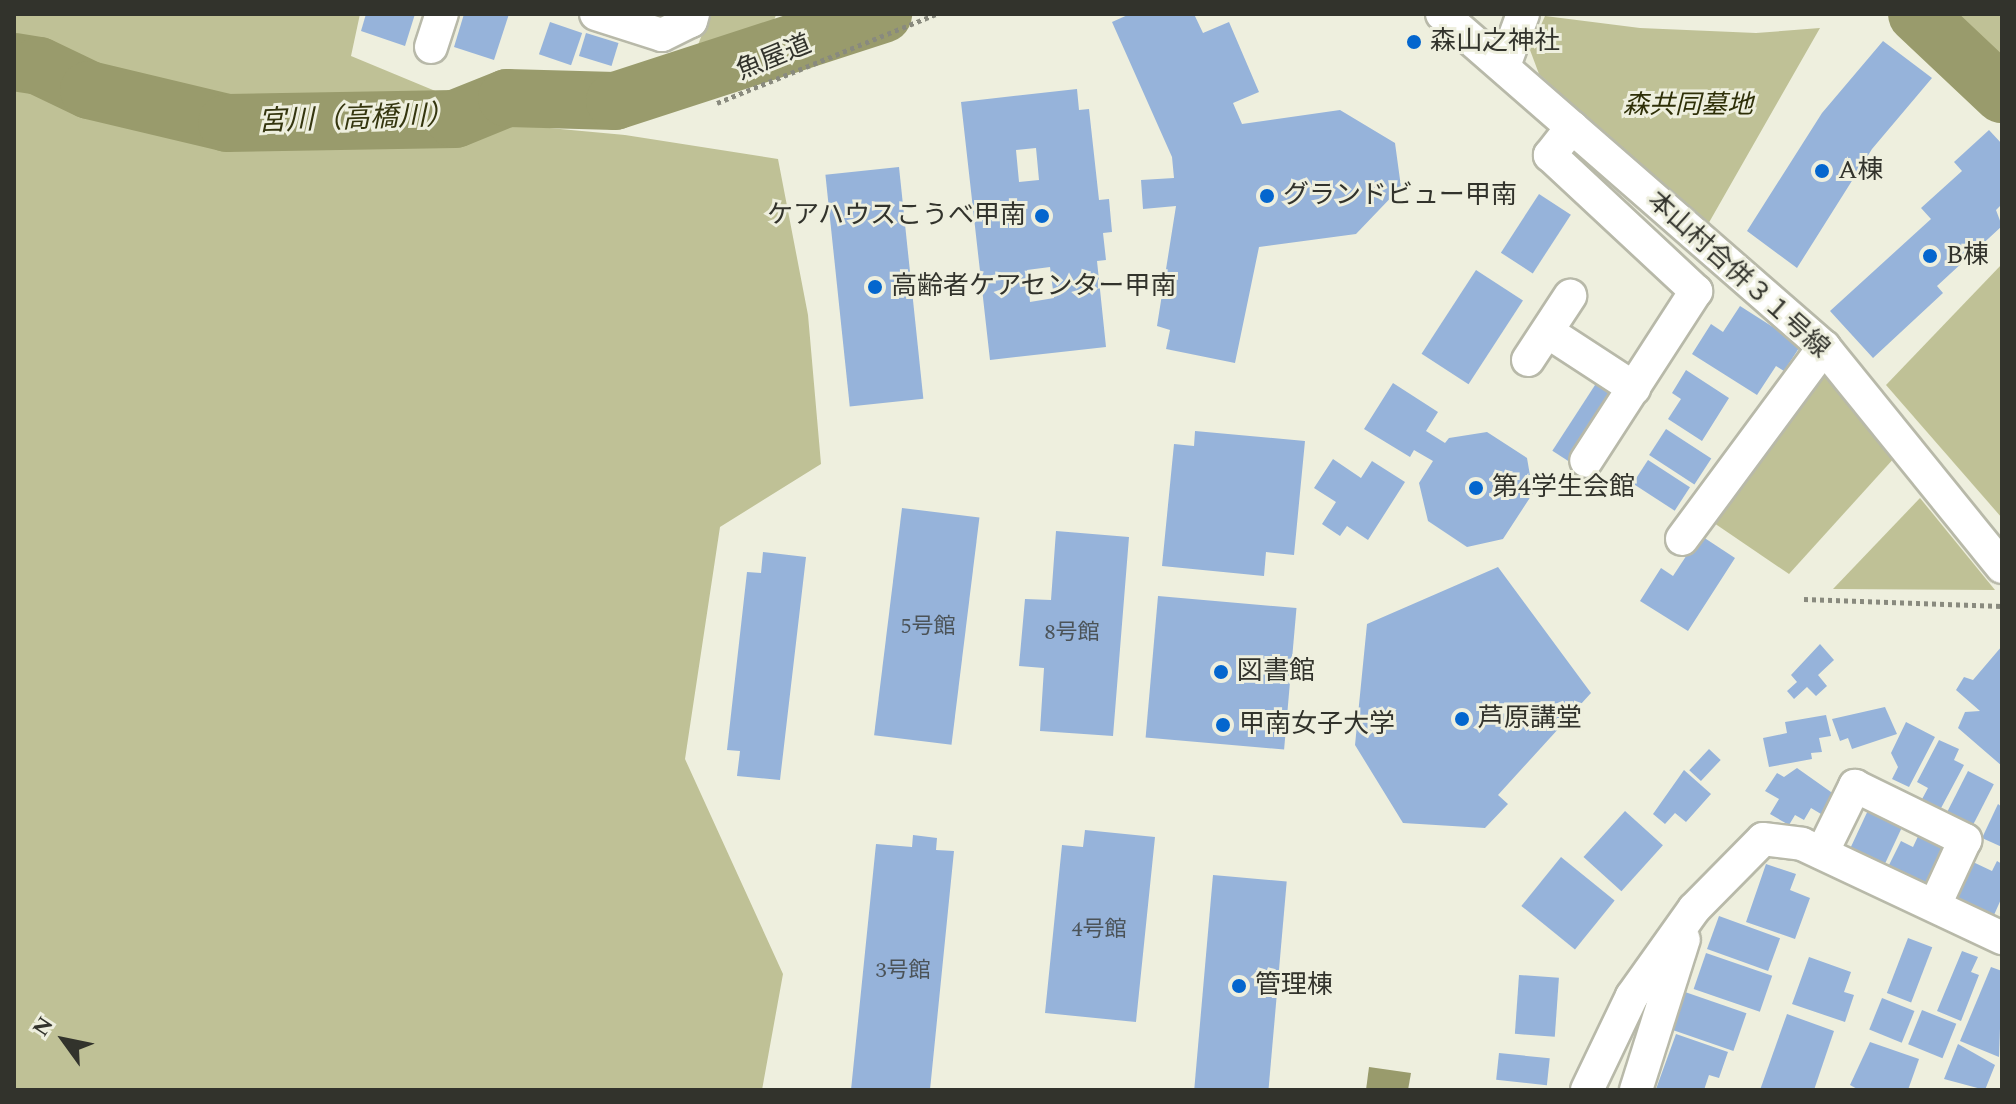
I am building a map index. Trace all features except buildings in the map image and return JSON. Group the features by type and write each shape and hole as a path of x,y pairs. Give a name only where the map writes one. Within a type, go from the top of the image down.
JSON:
{"street":[{"path":"431,47 442,14"},
{"path":"596,14 662,35 691,21 693,14"},
{"name":"本山村合併３１号線","path":"1442,14 1513,40 1572,127 1824,347 2002,567"},
{"path":"1572,127 1550,155 1696,291 1586,461"},
{"path":"1528,360 1570,296"},
{"path":"1548,332 1634,388"},
{"path":"1682,539 1824,347"},
{"path":"1822,853 1855,786 1965,840 1935,905"},
{"path":"1587,1090 1632,996 1694,909 1763,839 1802,844 2002,938"},
{"path":"1636,1090 1694,909"}],"path":[{"name":"魚屋道","path":"717,103 936,14"},
{"path":"1804,599 2002,606"}],"green space":[{"path":"14,14 360,14 351,56 517,125 625,135 778,159 808,315 821,464 720,527 685,759 783,974 762,1090 14,1090"},
{"path":"710,14 776,15 768,36 710,54 696,50"},
{"path":"1897,14 2002,14 2002,117 1897,19"},
{"name":"森共同墓地","path":"1545,16 1640,28 1756,33 1820,28 1707,226 1539,74 1530,50"},
{"path":"2002,264 2002,518 1886,385"},
{"path":"1825,369 1896,456 1789,574 1714,523"},
{"path":"1920,498 1995,590 1833,589"}],"shaded area":[{"path":"1369,1067 1411,1073 1408,1090 1366,1090"}],"waterway":[{"name":"宮川（高橋川）","path":"14,62 39,66 89,90 227,123 455,119 507,98 615,101 883,14"},
{"name":"宮川（高橋川）","path":"1917,14 2002,94"}],"place":[{"name":"森山之神社","path":"1414,42"},
{"name":"A棟","path":"1822,171"},
{"name":"グランドビュー甲南","path":"1267,196"},
{"name":"ケアハウスこうべ甲南","path":"1042,216"},
{"name":"B棟","path":"1930,256"},
{"name":"高齢者ケアセンター甲南","path":"875,287"},
{"name":"第4学生会館","path":"1476,488"},
{"name":"図書館","path":"1221,672"},
{"name":"芦原講堂","path":"1462,719"},
{"name":"甲南女子大学","path":"1223,725"},
{"name":"管理棟","path":"1239,986"}]}
